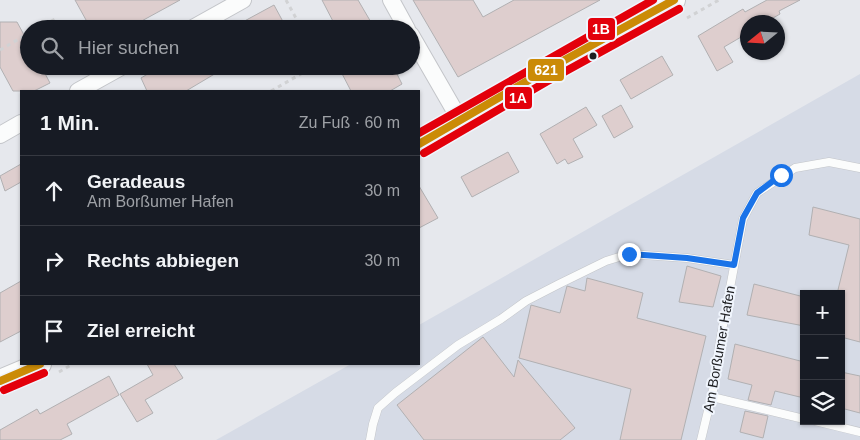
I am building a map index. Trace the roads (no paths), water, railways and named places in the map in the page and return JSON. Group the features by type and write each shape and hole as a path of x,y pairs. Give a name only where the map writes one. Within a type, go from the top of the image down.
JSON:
{"main road":[{"path":"420,143 674,0"},
{"path":"0,381 38,365"}],"street":[{"path":"207,20 243,0"},
{"path":"391,0 403,20"},
{"path":"420,51 460,120"},
{"path":"80,90 107,75"},
{"path":"0,135 20,124"}],"lane":[{"name":"Am Borßumer Hafen","path":"701,440 712,397 743,218 757,193 795,168 829,162 860,168"},
{"path":"370,440 378,408 458,345 501,319 526,301 606,261 629,254 687,258 734,265"},
{"path":"712,397 800,418"},
{"path":"831,425 860,432"}]}
